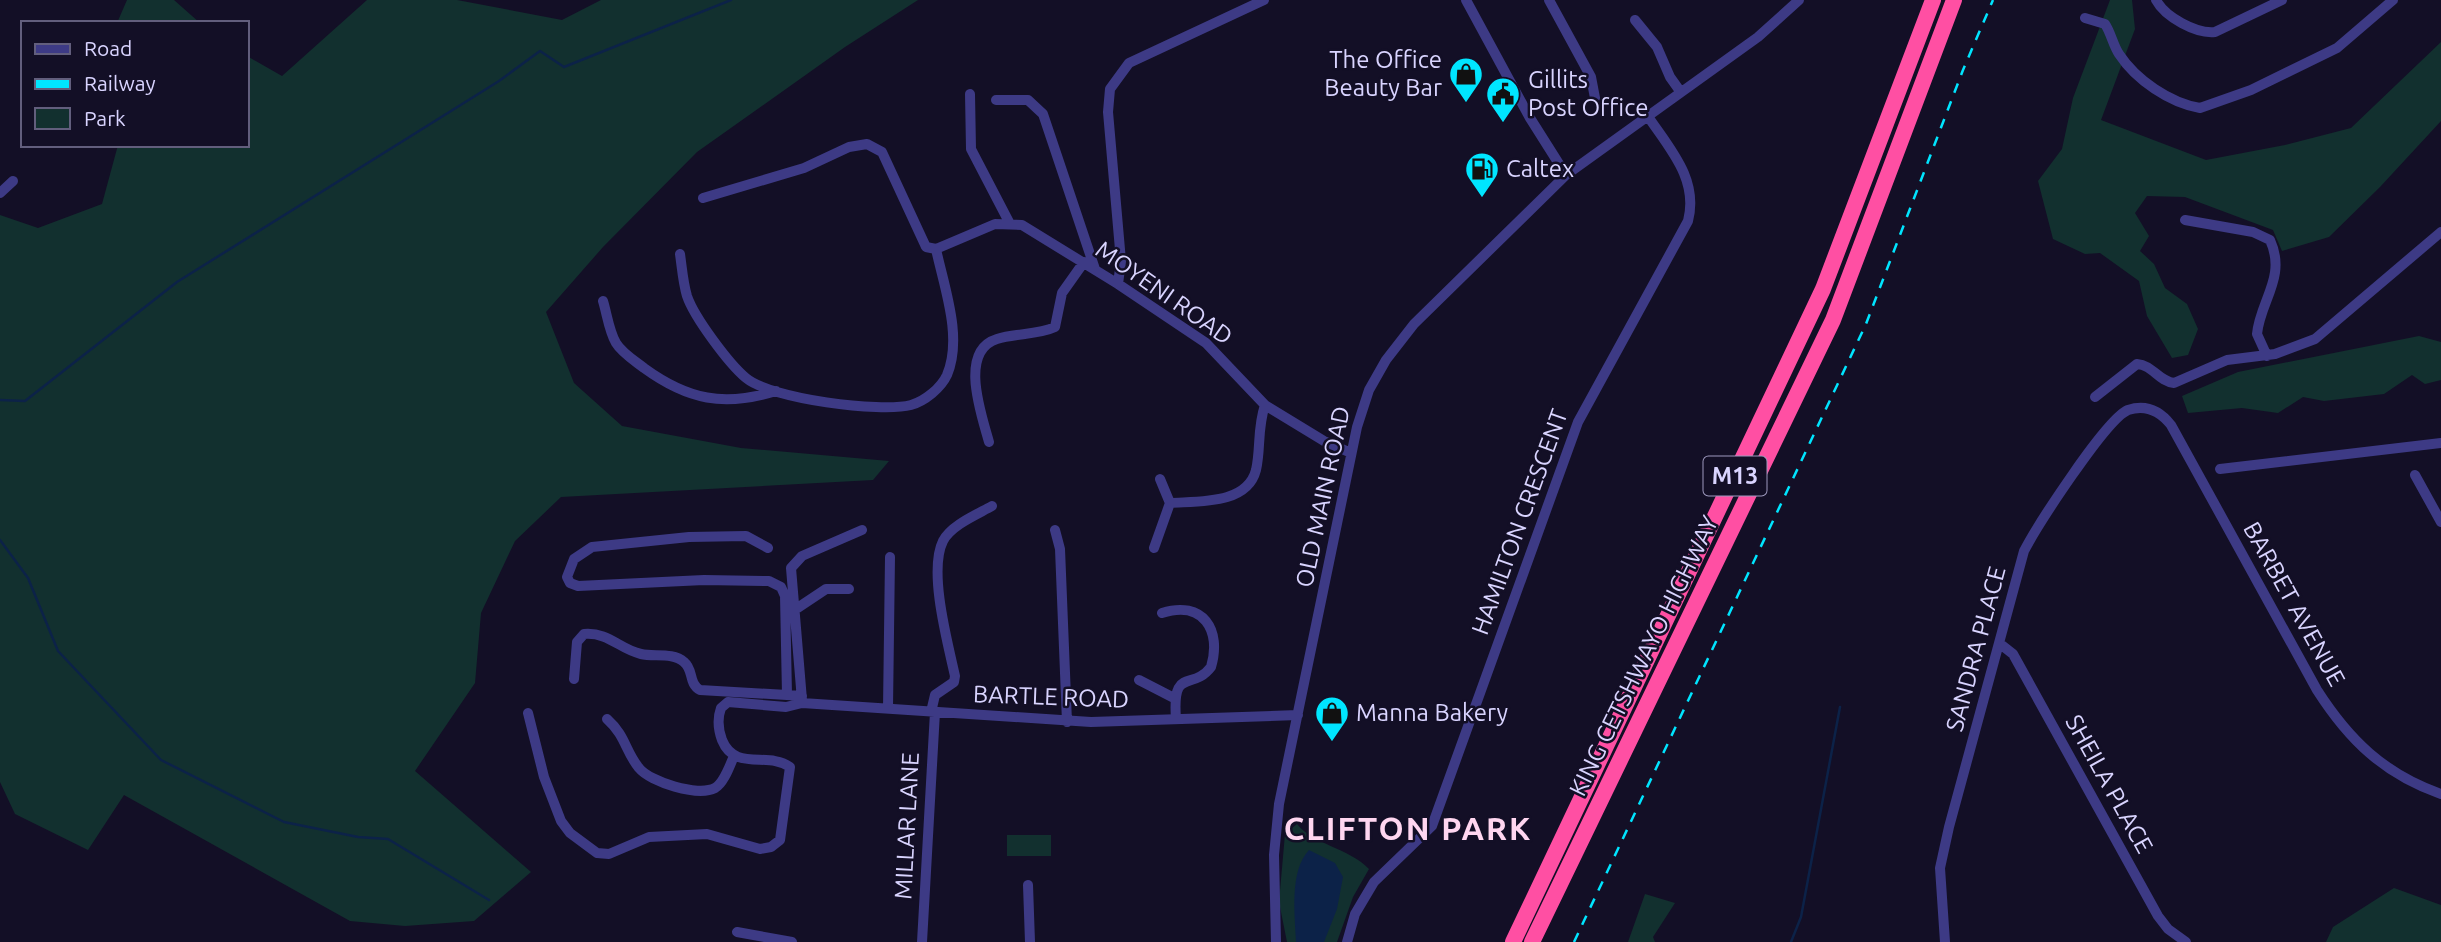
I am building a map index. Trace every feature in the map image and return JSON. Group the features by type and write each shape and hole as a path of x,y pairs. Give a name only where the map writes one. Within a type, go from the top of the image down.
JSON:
{"highway":[{"name":"KING CETSHWAYO HIGHWAY","path":"1513,942 1823,289 1933,0"},
{"name":"KING CETSHWAYO HIGHWAY","path":"1532,942 1833,320 1954,0"}],"street":[{"path":"1118,284 1121,261 1108,112 1110,89 1116,78 1133,61 1264,0"},
{"path":"1466,0 1530,118 1566,175"},
{"path":"1549,0 1591,76 1595,98"},
{"name":"OLD MAIN ROAD","path":"1276,942 1276,834 1351,453 1369,390 1398,342 1566,175 1758,37 1799,0"},
{"path":"2156,0 2165,12 2206,33 2215,32 2282,0"},
{"path":"2085,18 2105,24 2117,51 2139,78 2157,90 2200,108 2250,90 2337,48 2393,0"},
{"path":"1635,20 1657,47 1670,77 1681,91"},
{"path":"703,198 804,168 849,147 867,144 882,152 925,246 936,249 986,228 1009,222 971,149 970,94"},
{"path":"996,100 1028,100 1043,114 1095,269"},
{"name":"HAMILTON CRESCENT","path":"1347,942 1355,914 1374,882 1432,826 1574,432 1586,404 1686,228 1692,200 1689,181 1647,115"},
{"path":"0,193 13,181"},
{"path":"2185,220 2253,232 2270,240 2276,267 2274,284 2257,334 2267,356"},
{"name":"MOYENI ROAD","path":"1009,222 1022,225 1084,262 1206,343 1265,405 1324,441 1351,453"},
{"path":"2095,397 2137,364 2146,365 2166,382 2174,383 2227,360 2267,356 2315,339 2441,232"},
{"path":"680,254 687,296 741,373 751,381 813,401 901,406 918,402 935,391 947,374 952,347 949,315 936,249"},
{"path":"989,442 975,383 979,357 988,344 998,339 1055,327 1062,293 1084,262"},
{"path":"603,301 618,345 651,373 684,392 712,399 740,401 776,391"},
{"path":"1170,503 1217,499 1237,493 1248,486 1255,470 1257,434 1265,405"},
{"name":"SANDRA PLACE","path":"1945,942 1940,868 2016,576 2031,538 2112,424 2121,414 2140,407"},
{"name":"BARBET AVENUE","path":"2140,407 2160,413 2171,425 2335,719 2381,765 2418,786 2441,794"},
{"path":"2220,469 2441,443"},
{"path":"2415,475 2441,522"},
{"path":"1154,548 1170,503 1160,479"},
{"path":"933,712 935,695 954,682 955,676 940,610 943,543 950,533 992,506"},
{"path":"528,713 544,777 561,821 570,833 599,853 612,853 645,837 696,834 707,834 760,849 774,846 783,833 790,767 780,762 746,760 734,756 724,744 720,733 719,713 723,706 732,702 793,707 802,699 801,663 790,573 796,560 862,530"},
{"path":"1055,530 1060,549 1067,722"},
{"path":"768,548 746,536 689,537 592,547 574,559 567,577 570,583 578,586 669,584 704,580 769,581 777,584 785,596 787,695"},
{"path":"888,708 890,557"},
{"path":"793,611 826,589 849,589"},
{"path":"1162,613 1177,610 1202,615 1209,622 1211,633 1213,654 1210,669 1184,681 1174,698 1176,719"},
{"path":"575,680 577,642 584,634 597,633 642,655 682,660 689,667 692,684 699,690 787,695 802,699"},
{"name":"SHEILA PLACE","path":"1999,643 2013,654 2158,916 2168,929 2186,942"},
{"path":"1139,680 1174,698"},
{"name":"BARTLE ROAD","path":"802,699 1067,722 1298,715"},
{"name":"MILLAR LANE","path":"922,942 933,712"},
{"path":"607,719 624,737 639,769 670,785 692,790 713,789 719,785 734,756"},
{"path":"1028,885 1030,942"},
{"path":"737,932 792,942"}],"green space":[{"path":"127,0 174,0 198,21 118,21"},
{"path":"367,0 457,0 562,20 601,0 918,0 845,47 697,152 603,247 546,312 574,383 622,426 741,448 889,461 873,480 561,497 515,541 481,613 475,683 415,771 531,872 474,921 405,926 350,921 124,795 88,850 15,814 0,782 0,215 38,228 102,204 117,147 248,147 248,57 282,76"},
{"path":"2110,0 2132,0 2135,29 2101,120 2206,160 2285,145 2351,128 2441,42 2441,121 2329,237 2282,251 2273,230 2185,197 2147,196 2135,213 2149,236 2140,251 2154,264 2165,288 2187,304 2198,329 2188,355 2172,358 2147,316 2139,281 2100,253 2085,254 2053,239 2038,181 2062,149 2073,98"},
{"path":"2419,336 2441,342 2441,380 2425,384 2412,375 2384,394 2324,401 2303,397 2278,413 2242,408 2188,413 2182,396 2238,372"},
{"path":"1297,824 1312,837 1351,856 1369,869 1353,897 1337,942 1287,942 1279,902 1285,834"},
{"path":"1007,835 1051,835 1051,856 1007,856"},
{"path":"2394,888 2441,905 2441,942 2326,942 2333,927"},
{"path":"1645,894 1675,903 1653,937 1655,942 1628,942"}],"water":[{"path":"1309,850 1335,863 1343,877 1337,909 1324,942 1296,942 1296,881 1298,869"}],"waterway":[{"path":"0,400 25,401 177,282 499,81 540,51 564,67 731,0"},
{"path":"0,540 28,578 58,651 161,760 284,822 358,837 388,839 489,900"},
{"path":"1791,942 1801,917 1840,707"}],"railway":[{"path":"1574,942 1866,324 1963,70 1993,0"}],"place":[{"name":"The Office Beauty Bar","path":"1466,104"},
{"name":"Gillits Post Office","path":"1503,124"},
{"name":"Caltex","path":"1482,199"},
{"name":"Manna Bakery","path":"1332,743"}],"district":[{"name":"CLIFTON PARK","path":"1408,829"}]}
